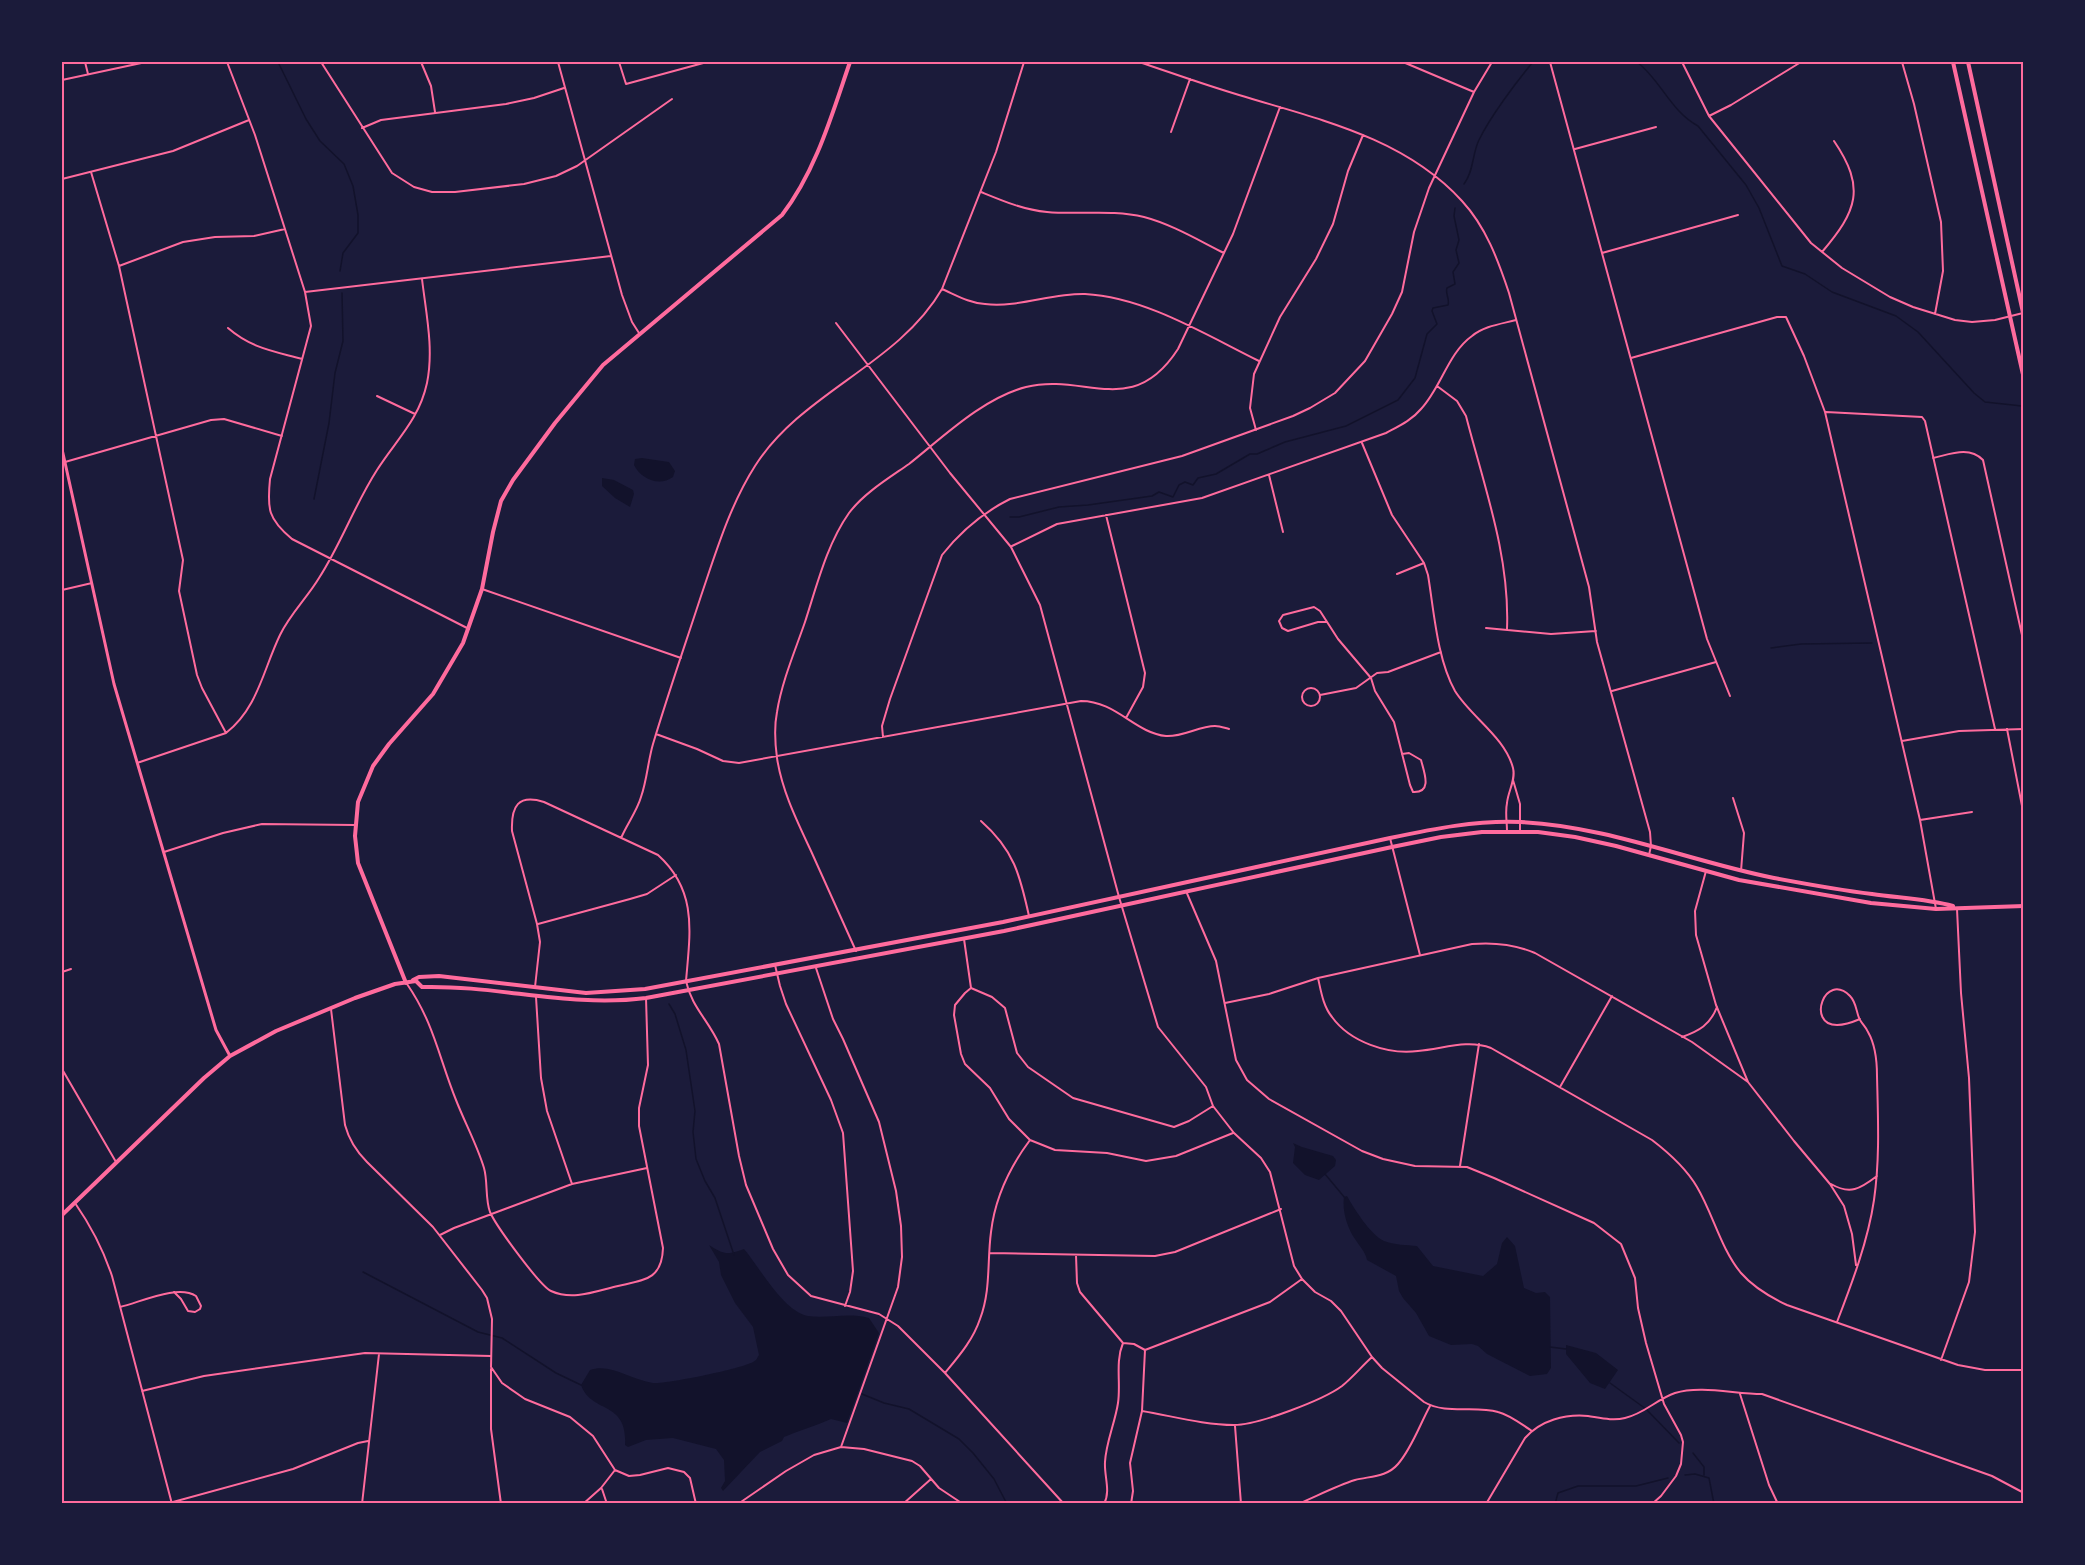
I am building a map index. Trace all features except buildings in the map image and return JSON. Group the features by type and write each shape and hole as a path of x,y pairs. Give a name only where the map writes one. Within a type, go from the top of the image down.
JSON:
{"main road":[{"path":"406,982 361,871 356,847 355,825 358,802 373,766 433,694 448,671 469,629 482,589 492,532 506,491 583,387 603,365 782,215 795,198 809,170 850,62"},
{"path":"1953,62 2024,379"},
{"path":"1968,62 2023,314"},
{"path":"62,1215 204,1077 230,1056 276,1031 331,1008 419,977 439,976 586,993 619,992 856,951 1439,828 1507,822 1576,828 1741,871 1872,894 1936,901 1957,907"},
{"path":"406,982 416,981 422,987 476,989 600,1002 646,998 964,939 1441,837 1507,831 1575,837 1767,886 1871,903 1936,909 2024,906"}],"street":[{"path":"85,62 88,74"},
{"path":"62,80 146,62"},
{"path":"227,62 285,229 305,292 311,326 270,479 269,513 280,529 292,539 469,629"},
{"path":"321,62 392,173 414,187 432,192 454,192 556,176 584,160 672,99"},
{"path":"421,62 431,86 435,112"},
{"path":"558,62 622,295 632,322 639,333"},
{"path":"619,62 626,84 707,62"},
{"path":"621,838 641,799 656,734 681,657 743,486 756,464 793,422 915,327 942,289 981,192 1024,62"},
{"path":"1139,62 1319,118 1363,135 1406,156 1435,175 1462,201 1479,223 1492,246 1504,277 1589,587 1596,631 1611,692 1650,832 1649,855"},
{"path":"1403,62 1474,92"},
{"path":"883,737 882,726 890,699 942,555 953,541 984,513 1010,499 1182,456 1256,430 1310,408 1335,393 1365,361 1402,292 1414,232 1435,175 1474,92 1492,62"},
{"path":"1550,62 1707,639 1730,696"},
{"path":"1682,62 1709,116 1794,224 1811,243 1868,286 1935,315 1972,322 2023,314"},
{"path":"1709,116 1801,62"},
{"path":"1902,62 1941,222 1943,271 1935,315"},
{"path":"1171,132 1190,79"},
{"path":"362,128 381,120 506,104 564,88"},
{"path":"856,951 790,805 777,758 776,715 782,691 825,563 842,524 852,510 870,493 983,407 1027,387 1063,385 1111,390 1127,388 1155,375 1170,361 1224,253 1257,172 1280,107"},
{"path":"62,179 173,151 249,120"},
{"path":"1575,149 1656,128"},
{"path":"1256,430 1250,408 1254,375 1259,361 1280,317 1316,259 1333,224 1348,171 1363,135"},
{"path":"1822,252 1842,228 1854,200 1854,188 1846,161 1834,141"},
{"path":"91,172 119,266 183,560 179,591 180,604 202,688 226,733"},
{"path":"981,192 1030,210 1105,211 1143,217 1161,223 1224,253"},
{"path":"1602,253 1738,215"},
{"path":"119,266 183,242 215,237 254,236 285,229"},
{"path":"305,292 611,256"},
{"path":"137,763 226,733 237,724 252,705 282,632 319,579 377,470 409,428 415,414 427,383 430,352 422,279"},
{"path":"942,289 970,301 986,304 1003,304 1066,295 1107,297 1132,302 1259,361"},
{"path":"1631,358 1777,317 1786,317 1804,356 1825,412 1920,820 1936,909"},
{"path":"1011,547 1057,524 1202,498 1386,433 1423,408 1460,348 1471,336 1481,330 1516,320"},
{"path":"836,323 1011,547 1041,605 1119,897 1158,1026 1206,1087 1213,1106 1270,1172 1294,1266 1302,1279 1315,1292 1331,1301 1341,1311 1372,1357 1402,1386 1430,1406 1498,1412 1532,1431"},
{"path":"228,328 241,340 302,359"},
{"path":"1436,386 1457,401 1466,416 1503,560 1508,589 1507,629"},
{"path":"377,396 415,414"},
{"path":"1825,412 1922,417 1925,421 1995,729"},
{"path":"65,462 211,420 224,419 282,436"},
{"path":"1362,442 1392,515 1424,563 1441,652 1455,691 1508,756 1513,769 1513,780 1506,804 1507,831"},
{"path":"62,449 114,684 216,1030 230,1056"},
{"path":"1933,458 1967,451 1977,454 1983,460 2024,644"},
{"path":"1269,475 1283,532"},
{"path":"1106,515 1145,673 1143,687 1126,718"},
{"path":"1398,574 1424,563"},
{"path":"62,590 92,583"},
{"path":"482,589 681,657"},
{"path":"1326,622 1318,622 1288,631 1282,628 1279,621 1283,615 1314,607 1320,610 1326,622 1371,678 1375,691 1394,722 1402,754 1410,785 1413,792 1425,789 1427,784 1421,760 1409,753 1402,754"},
{"path":"1486,628 1551,634 1596,631"},
{"path":"1320,695 1356,688 1377,673 1388,672 1441,652"},
{"path":"1611,692 1716,662"},
{"path":"1309,687 1318,690 1320,695 1319,701 1311,706 1305,704 1302,699 1302,693 1309,687"},
{"path":"656,734 730,763 777,758 1068,703 1092,701 1102,704 1153,733 1165,736 1182,735 1214,726 1229,729"},
{"path":"2007,729 2024,816"},
{"path":"1902,741 1949,733 2024,729"},
{"path":"1513,780 1520,804 1520,831"},
{"path":"535,987 540,942 512,831 512,813 518,803 531,798 658,855 676,875 687,902 689,920 686,981 688,991 693,1004 719,1044 746,1185 773,1249 789,1275 811,1296 866,1310 887,1319 912,1338 1064,1503"},
{"path":"1733,798 1744,833 1741,871"},
{"path":"1920,820 1972,812"},
{"path":"981,821 994,832 1013,859 1019,873 1029,916"},
{"path":"164,852 223,833 262,824 355,825"},
{"path":"1390,838 1420,955"},
{"path":"1706,871 1695,911 1696,935 1717,1008 1748,1082 1830,1184 1844,1206 1852,1233 1856,1265"},
{"path":"537,924 647,894 676,875"},
{"path":"1186,891 1216,961 1236,1060 1255,1089 1362,1152 1415,1166 1460,1166 1494,1178 1594,1223 1621,1244 1635,1278 1638,1308 1662,1398 1682,1435 1679,1469 1672,1483 1652,1503"},
{"path":"1941,1360 1969,1282 1976,1232 1969,1078 1961,993 1957,907"},
{"path":"964,939 971,988"},
{"path":"1225,1003 1269,994 1318,978 1420,955 1486,943 1518,946 1536,953 1682,1037 1748,1082"},
{"path":"776,965 786,1004 831,1100 843,1133 853,1271 845,1306"},
{"path":"816,967 833,1019 879,1122 896,1191 901,1226 902,1257 898,1287 841,1447"},
{"path":"62,972 71,969"},
{"path":"1318,978 1325,1005 1332,1017 1352,1036 1388,1050 1416,1052 1465,1044 1480,1044 1652,1140 1669,1153 1695,1184 1741,1273 1754,1286 1787,1305 1958,1365 1985,1370 2024,1370"},
{"path":"406,982 429,1022 449,1083 483,1163 491,1214 538,1279 549,1290 567,1296 578,1296 642,1281 660,1269 663,1259 663,1248 639,1117 648,1065 646,998"},
{"path":"971,988 992,997 1005,1008 1020,1060 1072,1098 1174,1127 1189,1121 1213,1106"},
{"path":"971,988 955,1005 954,1015 961,1054 965,1064 990,1088 1009,1119 1030,1140 1055,1150 1107,1153 1146,1161 1176,1156 1234,1133"},
{"path":"1837,1322 1867,1233 1874,1200 1879,1147 1877,1069 1870,1035 1860,1020 1854,1000 1845,991 1830,991 1822,999 1822,1015 1830,1023 1840,1025 1860,1020"},
{"path":"536,996 544,1094 556,1140 572,1184"},
{"path":"1560,1087 1612,996"},
{"path":"331,1008 348,1136 357,1152 440,1235 473,1276 487,1298 492,1319 491,1429 501,1503"},
{"path":"1682,1037 1704,1027 1717,1008"},
{"path":"1460,1166 1480,1044"},
{"path":"62,1069 116,1162"},
{"path":"945,1373 970,1341 980,1321 989,1280 991,1232 1000,1191 1018,1156 1030,1140"},
{"path":"440,1235 572,1184 647,1168"},
{"path":"1830,1184 1840,1190 1854,1190 1864,1186 1876,1176"},
{"path":"74,1203 100,1244 112,1276 172,1503 293,1469 368,1441"},
{"path":"990,1253 1155,1256 1175,1252 1281,1209"},
{"path":"1076,1255 1077,1283 1080,1292 1123,1343 1134,1344 1145,1350 1269,1302 1302,1279"},
{"path":"120,1306 174,1292 184,1291 193,1294 198,1300 200,1309 195,1312 188,1311 174,1292"},
{"path":"1104,1503 1108,1493 1105,1456 1117,1415 1120,1351 1123,1343"},
{"path":"1131,1503 1133,1491 1130,1463 1142,1411 1145,1350"},
{"path":"142,1391 204,1376 365,1353 491,1356"},
{"path":"362,1503 379,1353"},
{"path":"1142,1411 1235,1425 1273,1415 1332,1392 1343,1385 1372,1357"},
{"path":"491,1367 502,1383 525,1399 570,1417 582,1426 593,1436 615,1470 629,1476 668,1468 684,1472 690,1478 696,1503"},
{"path":"1486,1503 1515,1452 1532,1431 1552,1420 1570,1416 1613,1420 1626,1418 1646,1409 1662,1398 1686,1390 1762,1394 1814,1410 1992,1476 2024,1493"},
{"path":"1740,1394 1768,1485 1778,1503"},
{"path":"1299,1503 1355,1480 1380,1476 1389,1472 1398,1465 1406,1453 1430,1406"},
{"path":"1235,1425 1241,1503"},
{"path":"738,1503 814,1455 841,1447 864,1449 912,1461 920,1466 939,1488 963,1503"},
{"path":"583,1503 602,1488 615,1470"},
{"path":"903,1503 931,1479"},
{"path":"602,1488 607,1503"},
{"path":"62,1499 63,1503"}],"shaded area":[{"path":"635,459 669,462 675,471 673,477 662,481 646,478 634,465"},
{"path":"602,478 614,480 633,490 630,507 615,498 602,486"},
{"path":"1293,1143 1333,1156 1336,1160 1335,1166 1319,1180 1305,1175 1293,1163 1295,1147"},
{"path":"1347,1196 1363,1221 1379,1238 1392,1243 1417,1246 1433,1266 1483,1276 1497,1264 1502,1243 1507,1237 1515,1246 1524,1288 1536,1293 1545,1292 1550,1297 1551,1368 1547,1374 1530,1376 1487,1354 1478,1346 1451,1345 1429,1336 1416,1313 1399,1291 1396,1276 1367,1260 1346,1219 1344,1197"},
{"path":"709,1245 726,1253 744,1249 781,1298 799,1312 815,1317 861,1316 869,1318 879,1333 847,1423 831,1419 784,1437 782,1441 760,1452 723,1491 721,1488 725,1481 724,1460 716,1449 673,1438 646,1440 628,1447 625,1445 621,1421 615,1414 586,1394 581,1385 590,1370 598,1368 613,1370 653,1383 661,1383 719,1372 756,1360 759,1355 753,1327 735,1303 721,1275 719,1262"},
{"path":"1566,1345 1596,1353 1618,1370 1605,1389 1590,1383 1566,1354"}],"waterway":[{"path":"278,62 306,119 320,141 344,164 353,186 358,215 358,233 343,253 340,271"},
{"path":"1464,184 1470,174 1477,145 1484,131 1533,62"},
{"path":"1637,62 1680,112 1698,126 1746,185 1759,208 1782,266 1805,274 1832,292 1896,316 1918,332 1985,402 2022,406"},
{"path":"1010,517 1059,507 1152,496 1159,492 1173,497 1179,485 1185,482 1193,485 1198,478 1216,474 1250,454 1257,454 1285,442 1346,426 1398,400 1415,378 1427,334 1437,324 1433,308 1448,305 1447,288 1455,284 1453,272 1459,263 1456,250 1459,240 1454,216 1455,208"},
{"path":"314,499 329,423 335,373 343,341 342,293"},
{"path":"1771,648 1801,644 1872,643"},
{"path":"669,1004 675,1014 686,1050 695,1111 693,1132 696,1159 715,1198 734,1255"},
{"path":"1325,1174 1345,1198"},
{"path":"363,1272 478,1332 502,1338 556,1373 581,1385"},
{"path":"1550,1347 1566,1349"},
{"path":"1610,1383 1646,1409 1679,1443"},
{"path":"862,1394 884,1403 909,1409 959,1439 994,1479 1007,1504"},
{"path":"1693,1453 1704,1467 1704,1475"},
{"path":"1685,1475 1695,1474 1709,1478 1714,1504"},
{"path":"1555,1504 1558,1493 1578,1486 1636,1486 1668,1478"}]}
